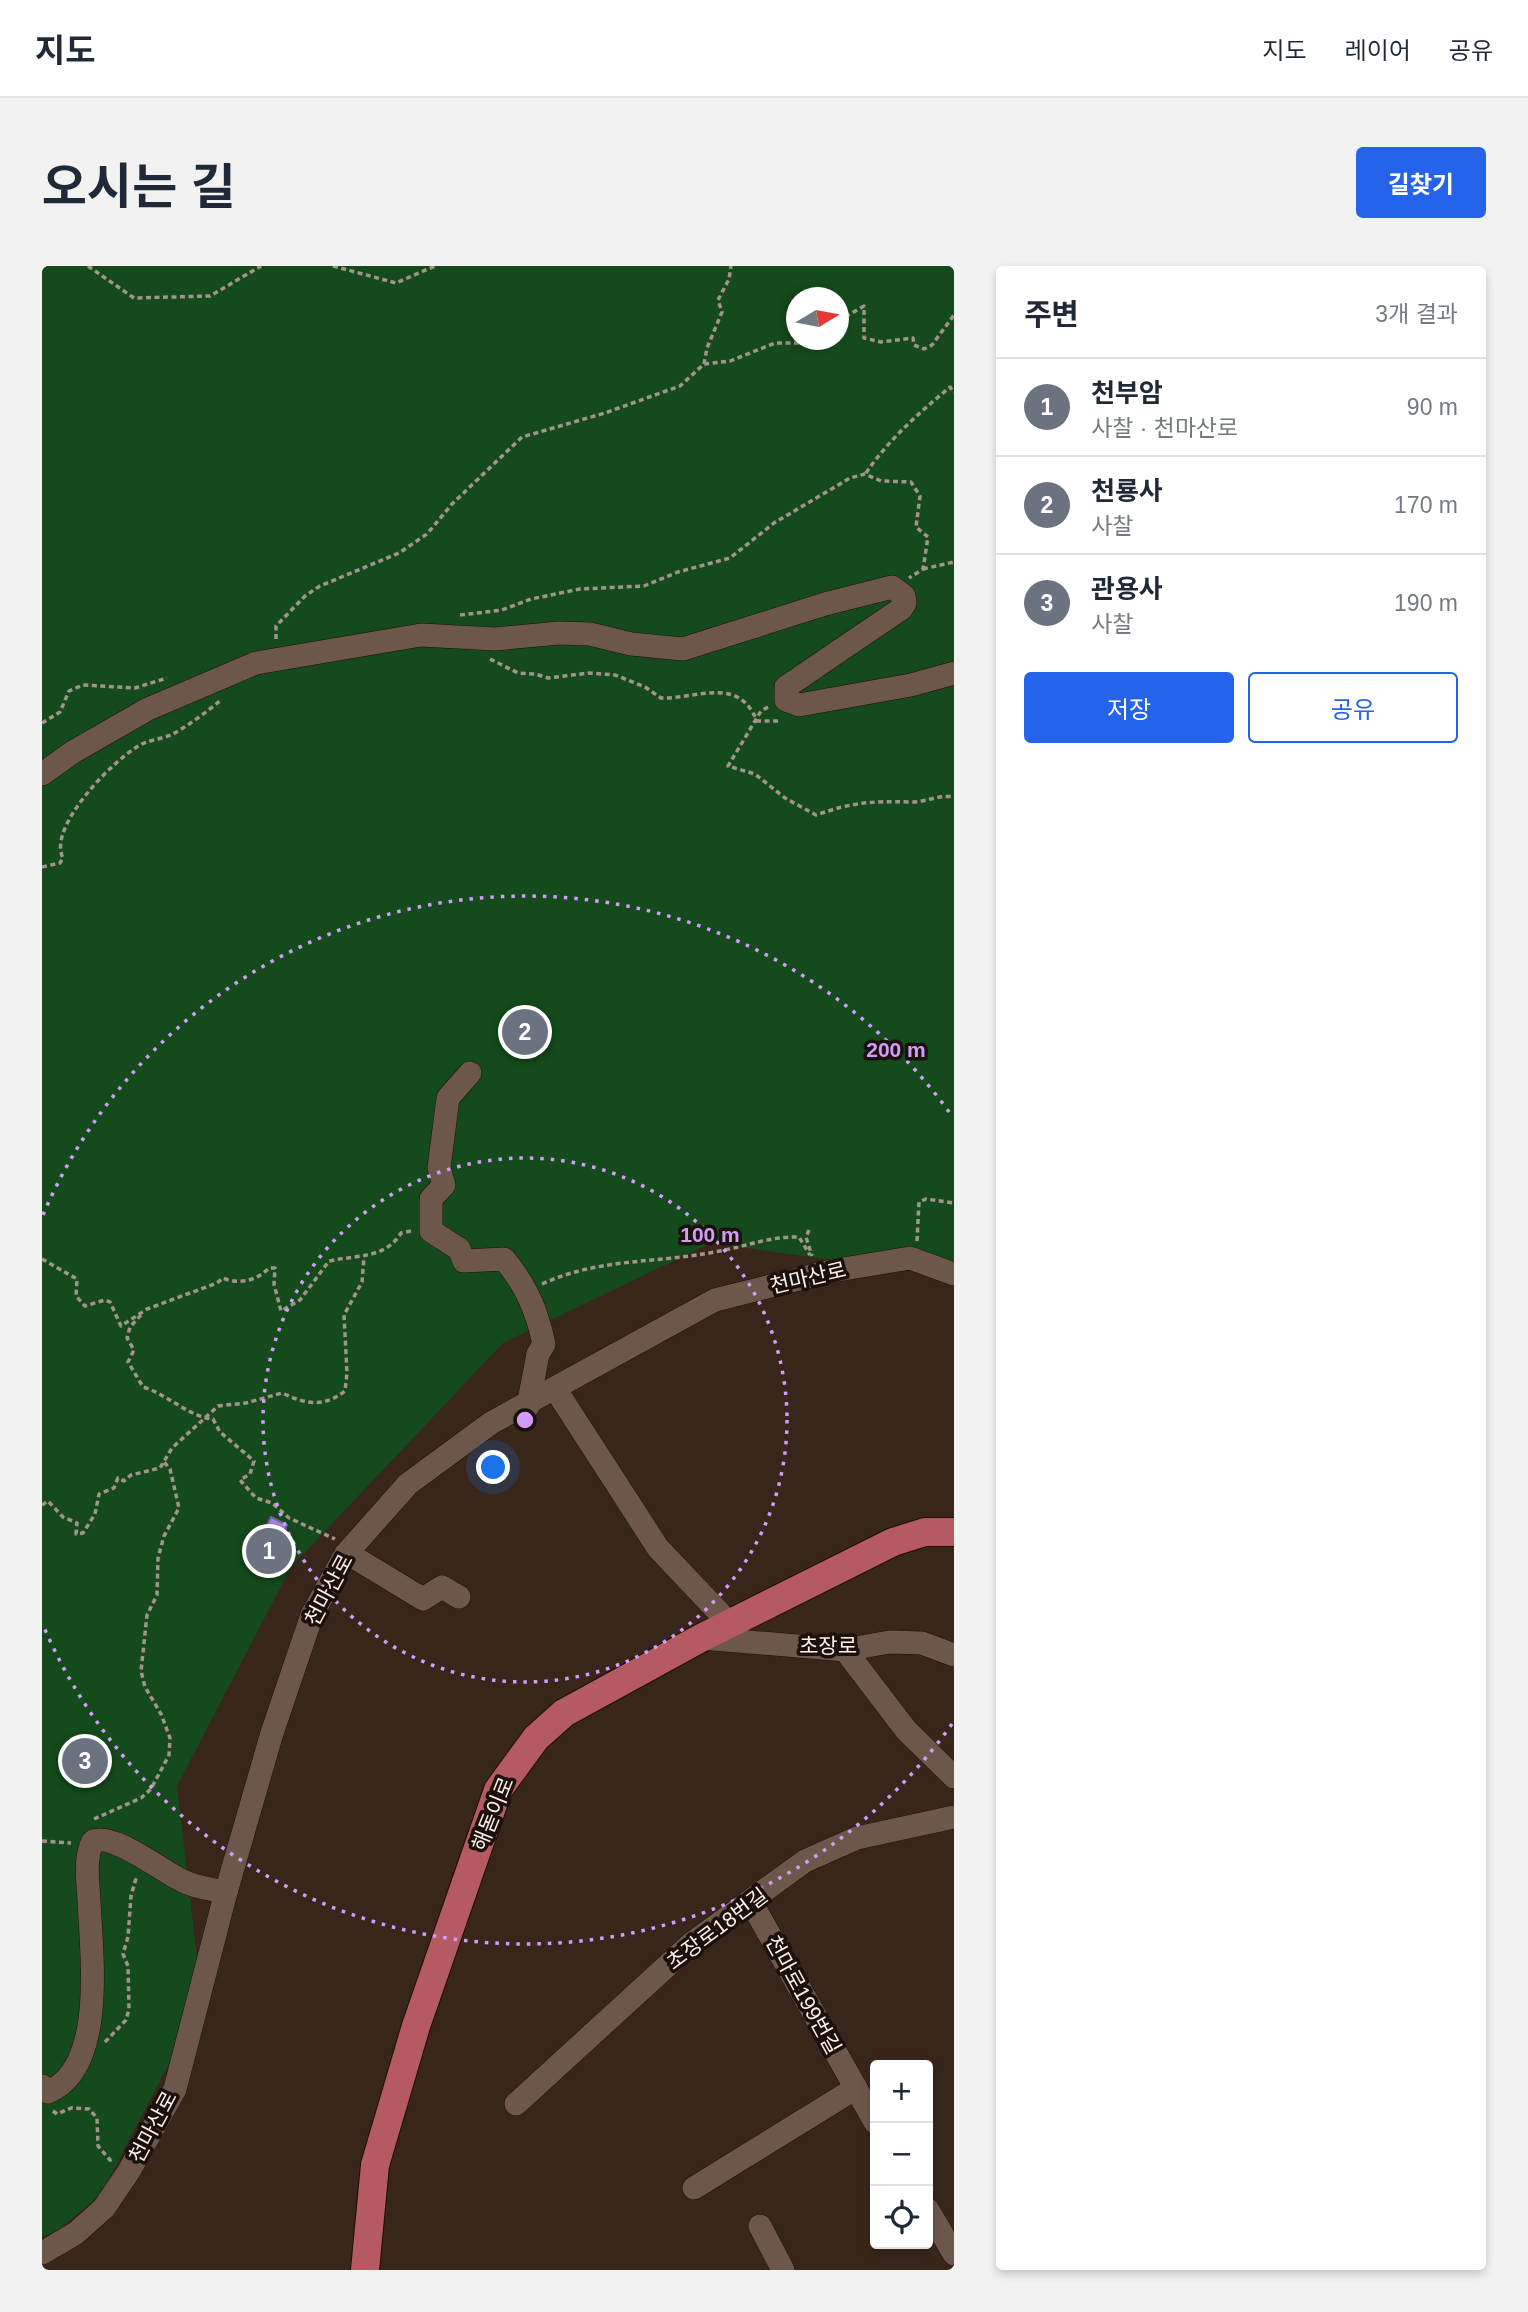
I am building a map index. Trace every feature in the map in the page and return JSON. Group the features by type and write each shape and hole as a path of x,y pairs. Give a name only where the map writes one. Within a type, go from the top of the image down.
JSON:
{"main road":[{"name":"해돋이로","path":"366,2270 375,2165 416,2026 498,1790 536,1738 564,1713 701,1639 893,1542 925,1532 954,1531"}],"street":[{"path":"42,774 73,752 148,709 256,663 434,635 459,639 495,639 590,634 631,644 683,649 825,604 892,587 904,596 905,603 901,609 786,687 786,700 799,705 911,685 954,673"},
{"path":"470,1073 448,1098 439,1168 444,1185 431,1199 432,1231 459,1249 464,1261 504,1259 528,1293 538,1316 544,1344 538,1354 528,1406"},
{"name":"천마산로","path":"42,2253 76,2232 104,2208 129,2171 174,2090 226,1892 272,1732 312,1615 350,1549 408,1484 491,1423 528,1406 715,1300 831,1271 915,1260 954,1274"},
{"path":"555,1390 658,1548 730,1624"},
{"path":"350,1549 424,1599 442,1587 459,1597"},
{"name":"초장로","path":"701,1639 845,1650 889,1642 922,1643 954,1655"},
{"path":"845,1650 906,1730 954,1777"},
{"name":"초장로18번길","path":"516,2104 692,1943 805,1861 857,1838 954,1817"},
{"path":"45,2089 71,2073 84,2046 89,2024 93,1976 87,1865 90,1846 99,1839 123,1846 182,1881 226,1892"},
{"name":"천마로199번길","path":"751,1902 870,2113"},
{"path":"694,2188 856,2088"},
{"path":"933,2218 954,2254"},
{"path":"761,2226 783,2270"}],"path":[{"path":"88,266 134,298 210,296 261,266"},
{"path":"333,266 396,283 435,266"},
{"path":"704,364 707,348 722,312 718,300 729,279 731,266"},
{"path":"849,315 864,306 863,338 881,342 913,338 914,345 924,349 932,345 954,316"},
{"path":"292,658 278,650 276,626 305,596 400,553 426,534 452,504 522,437 605,413 680,386 704,364 730,361 775,343 786,343"},
{"path":"451,617 502,610 531,599 580,589 643,586 678,572 714,564 746,548 790,512 850,478 865,474 901,430 950,387 954,393"},
{"path":"865,474 881,481 911,482 920,496 916,527 929,537 923,569"},
{"path":"892,587 923,569 954,562"},
{"path":"483,656 518,673 548,678 589,673 615,675 645,687 661,698 730,693 750,706 756,719"},
{"path":"42,723 60,712 69,691 83,685 135,688 173,676"},
{"path":"42,867 60,863 63,858 60,852 61,831 78,809 84,794 140,745 172,734 222,700"},
{"path":"756,719 780,721"},
{"path":"756,719 727,766 755,774 785,798 816,815 873,800 910,802 938,796 954,797"},
{"path":"915,1260 919,1202 926,1199 954,1203"},
{"path":"42,1259 76,1279 76,1296 85,1306 105,1300 110,1302 121,1326 141,1314 217,1283 223,1278 234,1283 244,1281 260,1277 268,1268 275,1268 274,1284 281,1311 300,1300 329,1261 364,1257 394,1245 401,1233 416,1230 425,1213 431,1215"},
{"path":"528,1293 543,1283 593,1265 625,1261 655,1262 719,1251 775,1236 799,1237 813,1259 806,1237 809,1230"},
{"path":"42,1505 48,1501 62,1517 77,1523 76,1534 83,1533 95,1514 99,1494 114,1488 118,1478 124,1481 131,1475 160,1468 172,1448 218,1406 246,1403 282,1393 300,1402 330,1402 345,1391 347,1373 344,1315 362,1282 364,1257"},
{"path":"141,1314 130,1327 127,1338 134,1350 128,1362 143,1387 159,1392 206,1418 213,1419 220,1432 254,1461 250,1474 240,1480 256,1499 272,1503 289,1518 350,1549"},
{"path":"91,1821 141,1798 151,1789 169,1755 170,1738 162,1714 145,1688 141,1671 147,1615 157,1595 158,1558 164,1536 179,1508 170,1469 164,1462"},
{"path":"42,1841 90,1846"},
{"path":"84,2046 109,2041 126,2020 129,2009 128,1966 123,1954 128,1937 131,1896 137,1882 139,1856"},
{"path":"45,2089 52,2100 49,2109 57,2114 71,2108 89,2109 97,2118 98,2146 110,2160 118,2158"}],"green space":[{"path":"42,266 954,266 954,1268 888,1268 711,1243 503,1343 291,1567 177,1786 202,2000 101,2194 57,2231 42,2237"}],"building":[{"path":"535,1019 538,1033 516,1036 513,1023"},
{"path":"271,1517 287,1525 267,1568 250,1560"},
{"path":"84,1744 97,1752 86,1770 73,1761"}],"place":[{"name":"천룡사","path":"525,1032"},
{"name":"천부암","path":"269,1551"},
{"name":"관용사","path":"85,1761"}]}
